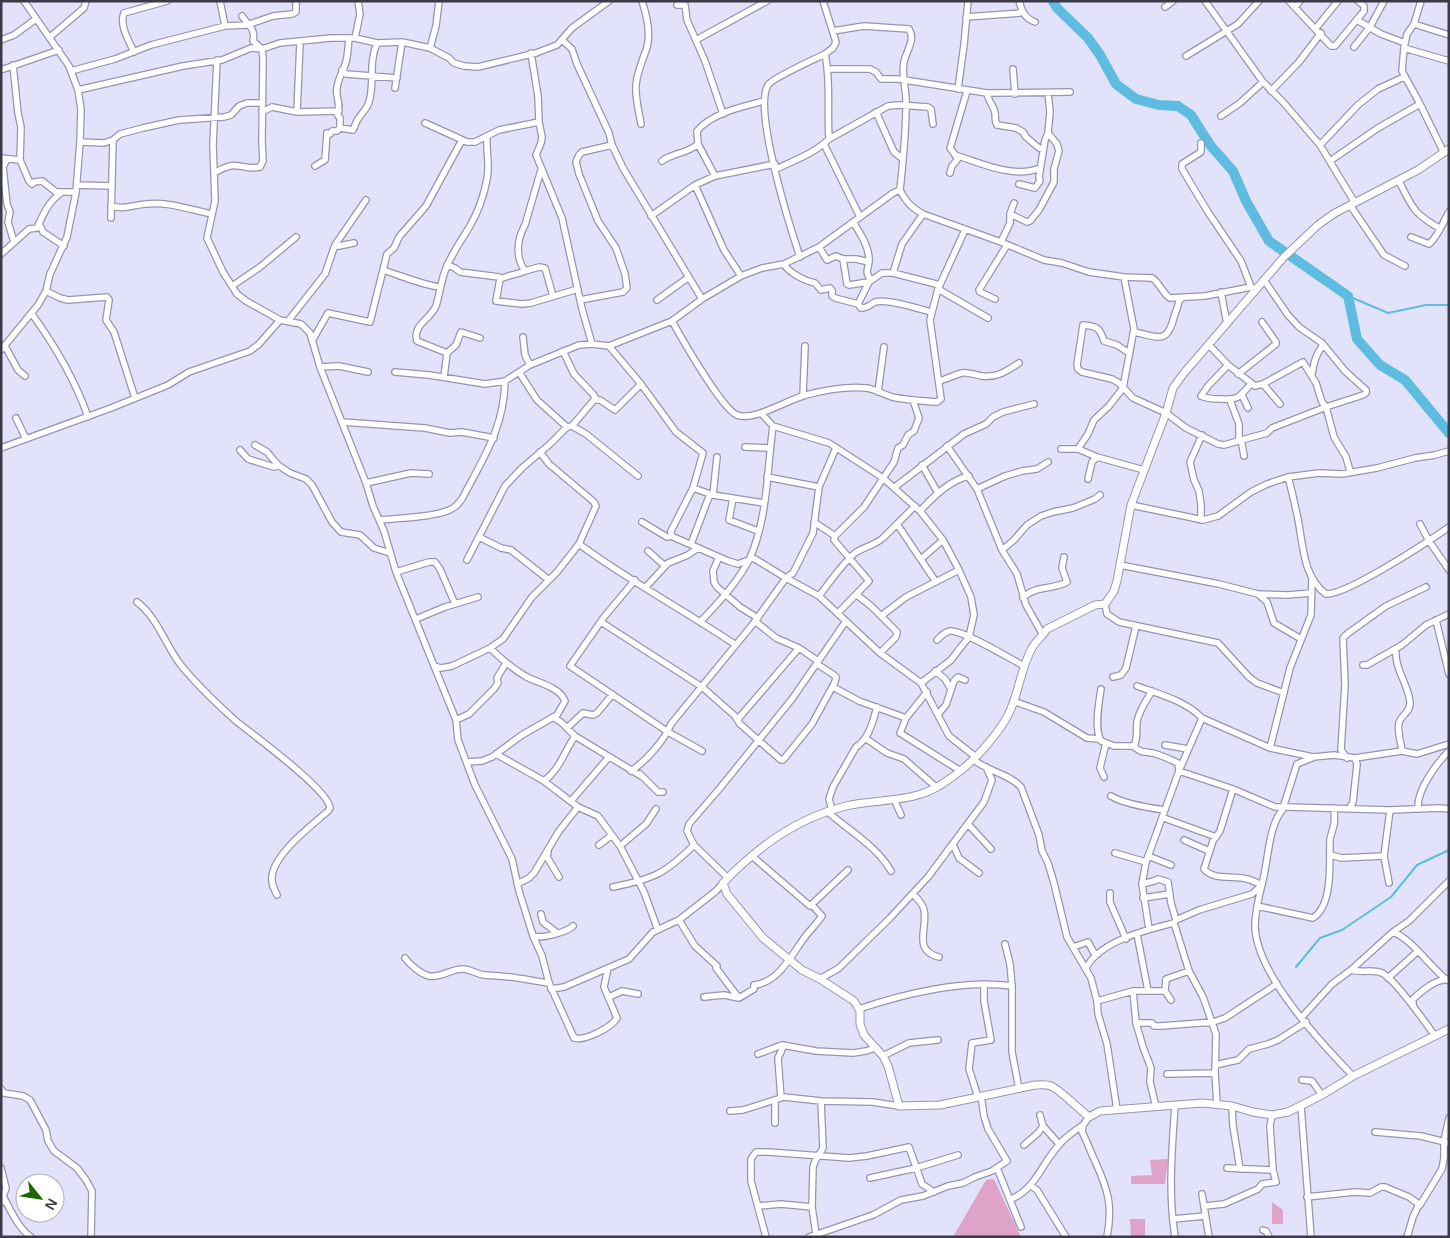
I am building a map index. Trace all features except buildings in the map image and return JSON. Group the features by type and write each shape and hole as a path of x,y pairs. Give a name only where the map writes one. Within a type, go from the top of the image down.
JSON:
{"street":[{"path":"24,1 59,50 71,71 78,90 81,109 77,185 67,237 50,274 46,291 32,314 3,348 18,370 25,376"},
{"path":"50,37 84,8 86,1"},
{"path":"134,52 123,24 122,18 124,14 166,1"},
{"path":"220,1 225,26"},
{"path":"71,71 225,26 247,25 273,16 292,14 296,12 296,1"},
{"path":"340,128 340,118 337,114 339,102 336,90 360,14 358,1"},
{"path":"430,48 440,1"},
{"path":"78,90 217,60 251,48 262,49 280,43 352,38 377,43 402,42 430,48 446,56 454,63 464,66 478,66 549,49 562,40 572,28 609,1"},
{"path":"641,124 636,86 637,75 647,47 649,35 642,1"},
{"path":"696,40 767,1"},
{"path":"800,257 786,214 767,134 764,93 771,81 825,54 833,48 836,42 823,1"},
{"path":"958,89 968,1"},
{"path":"1019,1 1021,11 1026,18 1035,22"},
{"path":"1165,7 1173,1"},
{"path":"1205,1 1262,82 1320,145 1352,204 1384,255 1404,266"},
{"path":"1186,56 1238,24 1259,1"},
{"path":"1289,1 1331,46 1337,46 1364,9 1364,6 1358,1"},
{"path":"1294,7 1300,1"},
{"path":"1271,91 1299,62 1338,1"},
{"path":"1354,47 1370,27 1384,1"},
{"path":"1284,693 1257,683 1249,677 1218,643 1119,622 1111,618 1105,609 1105,604 1114,591 1131,505 1166,413 1173,388 1184,373 1227,324 1254,288 1318,225 1352,204 1399,181 1446,151 1402,72 1404,45 1407,34 1414,24 1421,1"},
{"path":"677,6 685,5 687,20 724,114"},
{"path":"966,17 1020,13 1021,11"},
{"path":"214,173 227,166 238,166 250,170 260,167 263,161 262,49 253,41 255,34 242,16"},
{"path":"1,40 14,35 36,19"},
{"path":"1357,20 1404,45 1449,61"},
{"path":"1414,24 1449,35"},
{"path":"833,31 864,26 909,29 912,37 904,62 903,81 906,105 900,190 906,202 914,209 1044,260 1065,264 1089,272 1124,278 1152,278 1170,298 1205,296 1254,288"},
{"path":"562,40 572,49 623,168 702,299"},
{"path":"297,112 300,42"},
{"path":"395,88 402,42"},
{"path":"315,166 325,160 327,133 330,134 332,131 340,128 353,130 358,118 367,108 371,92 373,52 377,43"},
{"path":"1,70 59,50"},
{"path":"531,53 542,137 536,155 562,218 592,344"},
{"path":"825,54 828,69 827,116 829,139"},
{"path":"217,60 214,118 215,201 207,238 222,272 237,294 280,320 305,326 310,333 320,367 380,520 396,572 456,720 458,740 475,785 512,859 517,884 533,936 542,956 550,986 569,1031 574,1038 579,1039 605,1029 614,1023 617,1015 603,983 608,968"},
{"path":"14,66 21,133 20,160 29,181 32,184 42,181 48,187 61,193 76,192"},
{"path":"828,69 870,69 876,72 881,79 986,93 1070,92"},
{"path":"1013,69 1015,94"},
{"path":"342,70 346,74 397,78"},
{"path":"1320,145 1358,105 1378,89 1404,77"},
{"path":"1221,116 1240,103 1262,82"},
{"path":"950,173 952,166 958,160 950,148 967,91"},
{"path":"1019,184 1035,188 1040,181 1040,168 1048,133 1050,112 1048,92"},
{"path":"986,93 987,99 995,112 995,123 997,126 1016,128 1039,148 1043,149"},
{"path":"715,176 698,144 696,131 706,122 724,114 764,101"},
{"path":"80,142 104,143 113,140 120,134 170,122 224,117 231,114 239,106 247,103 262,103"},
{"path":"1330,161 1378,128 1420,104"},
{"path":"651,216 695,185 715,176 775,166 824,144 829,139 888,106 906,105 930,108 933,124"},
{"path":"262,112 272,107 297,112 338,111"},
{"path":"876,112 894,152 903,159"},
{"path":"426,123 462,140 475,142 499,130 539,122"},
{"path":"1010,214 1027,222 1030,221 1039,210 1054,182 1054,169 1059,151 1057,144 1048,133"},
{"path":"447,352 421,344 417,341 416,337 418,328 430,317 435,309 439,288 447,266 471,225 479,207 487,179 487,137"},
{"path":"110,218 113,140"},
{"path":"312,341 328,313 370,322 387,254 394,248 400,237 426,206 462,140"},
{"path":"1201,143 1201,152 1182,164 1182,169 1241,261 1254,288"},
{"path":"662,161 667,157 687,151 698,144"},
{"path":"824,144 860,217"},
{"path":"580,300 623,292 627,288 625,274 616,248 598,221 576,162 582,152 612,146"},
{"path":"955,155 1006,170 1032,171 1040,168"},
{"path":"14,242 4,223 10,212 7,204 3,167 4,158 20,160"},
{"path":"525,271 520,263 518,242 525,226 541,170"},
{"path":"1399,181 1415,212 1424,220 1439,228"},
{"path":"77,185 112,186"},
{"path":"695,185 724,250 741,276"},
{"path":"394,372 444,377 485,384 505,381 530,365 579,345 609,346 672,321 702,299 741,276 762,268 784,264 800,257 818,247 893,193 900,190"},
{"path":"1,254 30,229 37,228 40,218 54,198 61,193"},
{"path":"288,321 325,274 335,245 366,200"},
{"path":"995,299 979,290 1004,244 1014,203"},
{"path":"111,206 128,208 146,204 165,204 212,214"},
{"path":"1411,237 1429,244 1436,237 1449,212"},
{"path":"892,273 902,244 923,214"},
{"path":"853,222 866,246 869,262 866,268 870,281 858,304"},
{"path":"39,223 43,232 64,246"},
{"path":"672,321 703,374 729,410 736,415 743,417 761,414 803,396 829,390 861,388 892,397 937,402 941,399 930,320 931,312 939,287 965,230"},
{"path":"232,286 260,267 296,237"},
{"path":"335,245 354,243"},
{"path":"818,247 827,260 836,256 843,259 869,262"},
{"path":"843,259 847,284 849,285 870,281 882,273 892,273 939,287 988,318"},
{"path":"784,264 789,270 807,282 815,283 819,289 830,288 835,298 858,304 861,308 867,308 874,302 887,302 931,312"},
{"path":"447,266 455,268 460,272 499,277 500,279"},
{"path":"500,279 539,267 545,268 554,296"},
{"path":"383,270 423,285 439,288"},
{"path":"657,300 688,278"},
{"path":"1078,449 1088,434 1094,420 1109,406 1123,388 1134,332 1124,278"},
{"path":"500,279 496,302 522,304 578,289"},
{"path":"1129,353 1117,345 1104,341 1099,329 1083,325 1077,365 1078,370 1112,379 1142,403 1166,413 1186,428 1218,444 1224,445 1266,433 1272,428 1363,395 1366,390 1345,371 1322,343 1299,327 1264,280"},
{"path":"46,291 68,300 107,297 109,300 106,320 114,332 135,398"},
{"path":"1221,292 1227,324"},
{"path":"1134,332 1154,336 1168,335 1179,301 1182,298"},
{"path":"32,314 51,340 80,395 88,417"},
{"path":"1,448 88,417 168,385 189,372 250,351 259,344 280,320"},
{"path":"1238,374 1276,344 1262,322"},
{"path":"444,377 447,352 456,345 461,332 480,338"},
{"path":"524,337 525,355 530,365"},
{"path":"1312,374 1314,360 1317,351 1322,347 1322,343"},
{"path":"1209,345 1238,374 1255,386 1263,384 1303,362 1316,383 1322,402 1326,407 1334,437 1346,457 1350,471"},
{"path":"609,346 641,384 676,432 703,453 693,488 671,532 671,536"},
{"path":"803,396 805,346"},
{"path":"878,392 884,347"},
{"path":"563,351 574,374 593,394 594,400"},
{"path":"939,381 962,373 972,373 980,376 998,375 1019,363"},
{"path":"1228,365 1201,396 1234,400 1251,384"},
{"path":"320,367 339,366 368,372"},
{"path":"519,372 537,400 569,427 586,434 638,476"},
{"path":"380,520 432,514 452,509 462,499 494,438 504,401 505,381"},
{"path":"467,560 505,486 522,468 569,427 594,400 600,400 615,410 641,384"},
{"path":"1263,384 1280,404"},
{"path":"1242,394 1248,408"},
{"path":"838,613 869,581 834,540 835,536 864,507 894,462 898,448 903,445 906,438 914,431 919,418 913,400"},
{"path":"1230,400 1239,424 1244,456"},
{"path":"895,487 964,434 986,424 993,417 1003,412 1034,404"},
{"path":"761,414 773,426 829,443 883,478 918,509 943,540 971,597 974,616 969,637 951,660 921,683"},
{"path":"16,418 26,439"},
{"path":"342,422 425,428 494,438"},
{"path":"701,621 726,594 750,558 764,503 773,426"},
{"path":"1201,520 1199,491 1194,480 1190,462 1202,435"},
{"path":"254,445 267,452 278,465 290,473 301,476 312,485 332,522 341,532 360,535 374,548 390,553"},
{"path":"947,446 977,489 1002,550 1017,574 1026,605 1043,635"},
{"path":"745,447 770,448"},
{"path":"634,769 664,739 671,724 756,620 786,578 793,573 812,533 819,487 836,448"},
{"path":"1062,449 1078,449 1097,457 1144,470"},
{"path":"240,450 248,459 274,467 278,465"},
{"path":"1131,505 1201,520 1218,516 1251,492 1288,477 1318,473 1342,474 1350,471 1377,468 1415,458 1436,456 1449,450"},
{"path":"434,666 441,668 452,666 490,648 502,639 532,597 579,544 596,506 549,464 540,452"},
{"path":"690,544 711,494 717,456"},
{"path":"1088,479 1092,462 1097,457"},
{"path":"977,489 1005,476 1037,469 1048,462"},
{"path":"922,465 938,493"},
{"path":"366,483 411,473 429,474"},
{"path":"819,596 850,559 863,548 878,542 897,524 959,478 969,476"},
{"path":"767,477 819,487"},
{"path":"1288,477 1304,555 1312,578 1324,593 1332,595 1359,582 1429,541 1449,527"},
{"path":"693,488 711,494 764,503"},
{"path":"1002,550 1014,540 1026,525 1053,512 1071,508 1095,499 1100,495"},
{"path":"733,498 729,520 758,531"},
{"path":"642,522 667,537 671,536 738,564 743,564 750,558"},
{"path":"814,522 835,536"},
{"path":"897,524 936,582"},
{"path":"1420,524 1449,570"},
{"path":"479,537 501,548 511,550 549,580"},
{"path":"921,559 943,540"},
{"path":"579,544 606,564 701,621 736,645"},
{"path":"645,588 665,566 698,548"},
{"path":"648,551 665,566"},
{"path":"601,622 702,687 779,759 784,760 812,724 833,688 836,677 798,648 776,638 717,587 714,582 713,571 719,557"},
{"path":"1023,598 1028,593 1060,586 1067,582 1062,568 1064,557"},
{"path":"750,558 756,559 819,596 880,653 921,683 949,736 975,758 979,764 1016,782 1021,787 1039,835 1042,852 1048,863 1067,936 1086,968 1097,1001 1098,1014 1107,1044 1118,1110"},
{"path":"396,572 435,562 440,569 455,604"},
{"path":"1120,565 1220,584 1258,594 1288,595 1311,593"},
{"path":"881,616 906,598 959,570"},
{"path":"1270,748 1294,655 1311,615 1312,578"},
{"path":"635,580 601,622 570,666 668,732 702,751"},
{"path":"1347,758 1340,750 1345,684 1344,638 1386,606 1426,587"},
{"path":"1258,594 1267,602 1274,623 1301,639"},
{"path":"857,595 897,632 896,637 880,653"},
{"path":"416,619 478,597"},
{"path":"137,602 148,612 180,664 193,678 236,721 272,749 328,800 330,808 328,812 290,846 278,860 272,877 277,895"},
{"path":"405,958 410,964 430,976 464,969 474,970 483,976 500,976 564,987 629,959 653,932 679,920 716,891 764,845 792,826 847,806 894,800 922,794 946,782 975,758 1002,725 1013,701 1024,666 1038,638 1047,629 1093,606 1105,604"},
{"path":"1363,665 1396,649 1426,625 1449,614"},
{"path":"1436,620 1449,674"},
{"path":"727,894 725,881 694,845 687,831 689,824 759,741 846,621"},
{"path":"1113,677 1121,676 1126,668 1136,626"},
{"path":"937,640 943,634 951,631 969,637 1024,666"},
{"path":"467,762 482,761 496,754 522,735 557,715 565,701 564,697 548,686 526,677 506,663 490,648"},
{"path":"738,719 798,648"},
{"path":"1396,649 1395,659 1410,703 1399,725 1402,751"},
{"path":"456,720 470,714 494,689 498,684 498,678 506,663"},
{"path":"935,671 945,679 951,690"},
{"path":"938,714 946,705 957,678 965,680"},
{"path":"1137,686 1192,709 1202,718 1270,748 1313,757 1334,755 1354,758 1402,751 1417,754 1449,744"},
{"path":"833,688 859,701 906,718"},
{"path":"1099,738 1098,713 1101,689"},
{"path":"927,692 906,718 900,733 937,754 959,770"},
{"path":"1134,746 1137,740 1137,721 1140,710 1152,692"},
{"path":"567,728 583,714 592,715 597,713 612,694"},
{"path":"1013,701 1044,712 1087,738 1099,738 1106,744 1114,746 1134,746"},
{"path":"877,707 871,727 861,744 856,747 834,787 829,799 830,811 844,827 880,855 891,871"},
{"path":"553,717 575,736 609,757 634,769 658,792 663,792"},
{"path":"1149,929 1142,884 1147,859 1164,818 1179,771 1202,718"},
{"path":"544,781 556,769 575,736"},
{"path":"865,738 887,753 904,759 936,787"},
{"path":"1104,777 1100,768 1106,744"},
{"path":"1165,745 1188,749"},
{"path":"1134,746 1137,751 1154,753 1178,763 1179,771"},
{"path":"1418,808 1418,798 1435,766 1449,751"},
{"path":"496,754 544,781 578,807 598,816 620,846 639,882 658,930"},
{"path":"571,800 609,757"},
{"path":"1313,757 1297,764 1285,806 1276,821 1257,906 1256,937 1261,956 1277,984 1322,1043 1353,1076"},
{"path":"1349,809 1353,802 1357,764 1354,758"},
{"path":"820,979 839,968 913,894 953,844 984,802 990,787 991,776 985,766"},
{"path":"1179,771 1233,789 1276,807 1390,810 1440,808 1449,810"},
{"path":"1233,789 1220,831 1209,851 1204,867 1206,872 1219,877 1248,879 1262,885"},
{"path":"1111,796 1122,801 1165,810"},
{"path":"894,800 901,815"},
{"path":"517,884 534,873 559,831 578,807"},
{"path":"1257,906 1305,917 1316,916 1325,899 1328,886 1334,808"},
{"path":"620,846 646,824 656,809"},
{"path":"1389,883 1384,856 1390,810"},
{"path":"1164,818 1216,837"},
{"path":"968,824 990,849"},
{"path":"599,845 612,835"},
{"path":"1184,840 1209,851"},
{"path":"953,844 959,858 980,873"},
{"path":"614,887 639,882 663,873 694,845"},
{"path":"549,847 547,857 559,877"},
{"path":"1115,853 1171,864"},
{"path":"1331,855 1341,858 1384,856"},
{"path":"704,997 724,995 739,998 754,989 754,985 763,984 790,961 802,941 822,916 812,905 806,903 752,856"},
{"path":"812,905 848,870"},
{"path":"1142,884 1158,878 1168,882 1175,921 1189,971 1203,997 1213,1022 1217,1041 1215,1064 1217,1104"},
{"path":"1302,1017 1332,984 1351,970 1393,932 1409,921 1449,880"},
{"path":"1086,968 1090,960 1113,944 1199,910 1252,894 1262,885"},
{"path":"716,891 720,890 727,894 764,938 790,961 808,974 820,979 854,1000 864,1035 883,1056 888,1066 899,1106"},
{"path":"1110,893 1110,902 1126,939"},
{"path":"913,894 924,910 925,929 922,941 925,949 932,956 939,957"},
{"path":"1143,898 1170,894"},
{"path":"541,914 544,922 557,933"},
{"path":"679,920 695,946 717,966 718,973 739,998"},
{"path":"533,936 540,937 557,933 568,930 573,926"},
{"path":"1393,932 1402,935 1417,952 1448,979"},
{"path":"1137,934 1148,991"},
{"path":"1072,947 1088,942 1094,953 1098,954"},
{"path":"1005,944 1010,964 1012,986 1012,1052 1019,1088"},
{"path":"1388,978 1417,952"},
{"path":"1351,970 1379,972 1388,978 1414,1007 1435,1036"},
{"path":"1171,1000 1165,991 1166,979 1189,971"},
{"path":"1414,1007 1413,999 1425,988 1448,979"},
{"path":"858,1009 920,992 984,984 1012,986"},
{"path":"809,1237 873,1215 901,1200 923,1196 948,1186 963,1184 1007,1162 988,1129 980,1097 969,1068 972,1043 991,1040 984,1001 984,984"},
{"path":"1136,1022 1152,1023 1154,1026 1161,1026 1213,1022 1225,1018 1277,984"},
{"path":"609,997 622,991 638,994"},
{"path":"1097,1001 1133,991 1165,991"},
{"path":"1133,991 1136,1022 1151,1068 1150,1082 1156,1107"},
{"path":"1215,1064 1238,1060 1249,1049 1278,1040 1306,1022"},
{"path":"1011,1199 1024,1193 1031,1186 1059,1144 1083,1125 1089,1117 1100,1111 1202,1103 1232,1106 1272,1115 1288,1112 1322,1095 1353,1076 1449,1029"},
{"path":"883,1056 909,1043 938,1040"},
{"path":"758,1054 784,1045 816,1051 853,1052 875,1048"},
{"path":"775,1123 778,1099 778,1058 784,1045"},
{"path":"1167,1074 1215,1073"},
{"path":"1302,1080 1312,1081 1322,1095"},
{"path":"730,1110 743,1110 778,1099 872,1102 899,1106 940,1105 1035,1085 1050,1086 1057,1089 1089,1117"},
{"path":"1,1089 4,1093 23,1096 30,1100 46,1130 48,1141 54,1151 77,1168 86,1180 92,1191 91,1237"},
{"path":"816,1234 812,1207 813,1167 823,1148 821,1101"},
{"path":"1175,1105 1171,1167 1171,1204 1175,1237"},
{"path":"1232,1106 1232,1126 1240,1169"},
{"path":"1301,1106 1311,1237"},
{"path":"1040,1115 1043,1126 1059,1144"},
{"path":"1204,1206 1224,1204 1258,1189 1262,1184 1275,1183 1270,1126 1272,1115"},
{"path":"1407,1237 1413,1217 1442,1169 1449,1118"},
{"path":"1083,1125 1082,1132 1105,1182 1110,1200 1110,1222 1107,1237"},
{"path":"1024,1145 1038,1134 1043,1126"},
{"path":"1375,1132 1421,1136 1446,1142"},
{"path":"766,1237 751,1181 751,1159 756,1152 849,1158 909,1147 922,1184 934,1192"},
{"path":"870,1178 916,1168 958,1155"},
{"path":"1,1168 6,1188 2,1200 31,1237"},
{"path":"997,1168 1021,1227"},
{"path":"1227,1168 1273,1170"},
{"path":"1031,1186 1038,1190 1066,1237"},
{"path":"1307,1197 1355,1192 1370,1193 1381,1187 1386,1187 1409,1197 1420,1205"},
{"path":"1202,1194 1209,1237"},
{"path":"758,1206 781,1204 812,1207"},
{"path":"1172,1219 1205,1216"},
{"path":"1263,1230 1266,1231 1269,1237"}],"shaded area":[{"path":"1168,1159 1165,1184 1131,1184 1131,1176 1152,1175 1150,1160"},
{"path":"994,1179 1021,1237 953,1237 986,1180"},
{"path":"1272,1202 1283,1210 1283,1224 1272,1224"},
{"path":"1130,1219 1145,1219 1145,1237 1131,1237"}],"waterway":[{"path":"1053,1 1057,8 1088,38 1116,84 1136,99 1159,105 1178,106 1191,115 1210,145 1233,171 1246,201 1269,241 1348,296 1357,339 1380,365 1405,380 1449,433"},
{"path":"1348,296 1388,313 1426,305 1449,305"},
{"path":"1296,967 1320,938 1342,930 1391,897 1417,865 1449,850"}]}
